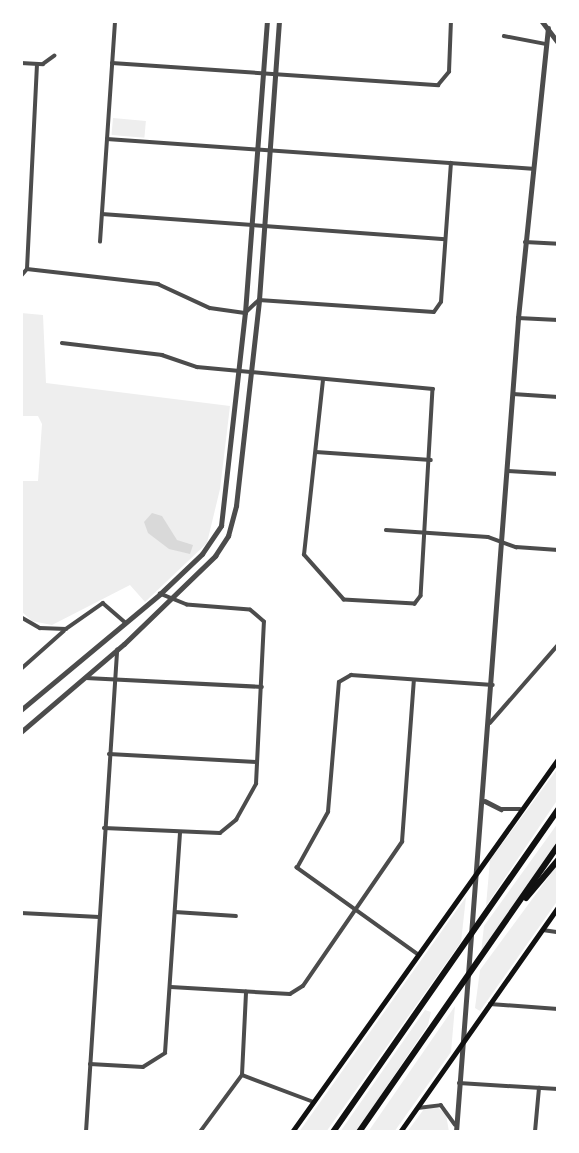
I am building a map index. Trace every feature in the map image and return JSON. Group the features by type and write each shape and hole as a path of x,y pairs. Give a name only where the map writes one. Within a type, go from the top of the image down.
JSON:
{"highway":[{"path":"333,1132 558,810"},
{"path":"359,1132 558,846"},
{"path":"490,944 558,860"}],"main road":[{"path":"292,1132 479,866 558,759"},
{"path":"400,1132 558,907"}],"street":[{"path":"100,242 115,21"},
{"path":"21,709 160,594 202,554 221,526 245,313 267,21"},
{"path":"21,732 172,599 228,536 236,506 259,300 278,21"},
{"path":"112,63 438,85 449,72 451,21"},
{"path":"542,21 558,42"},
{"path":"456,1130 493,685 518,318 548,29"},
{"path":"503,36 546,44"},
{"path":"21,63 37,65 54,56"},
{"path":"21,276 27,269 37,65"},
{"path":"107,139 532,169"},
{"path":"245,313 259,300 434,312 441,302 451,163"},
{"path":"102,214 264,223 446,239"},
{"path":"525,242 558,244"},
{"path":"27,269 158,284 210,308 245,313"},
{"path":"518,318 558,320"},
{"path":"62,344 162,355 197,367 433,389 431,460 418,602 344,600 304,555 323,380"},
{"path":"513,394 558,397"},
{"path":"316,452 431,460"},
{"path":"507,471 558,474"},
{"path":"386,530 558,550"},
{"path":"104,828 214,834 228,829 252,795 257,762 266,632 258,615 187,606 160,594"},
{"path":"21,669 66,629 103,603 125,622"},
{"path":"21,617 40,628 66,629"},
{"path":"490,723 558,645"},
{"path":"86,1132 108,754 117,650"},
{"path":"85,678 262,687"},
{"path":"417,954 297,868 328,812 341,678 493,685"},
{"path":"171,987 290,994 300,989 356,912 402,842 414,680"},
{"path":"108,754 257,762"},
{"path":"484,801 501,809 520,809"},
{"path":"90,1064 143,1067 162,1058 168,1042 180,833"},
{"path":"175,912 236,916"},
{"path":"21,913 99,917"},
{"path":"542,930 558,932"},
{"path":"200,1132 242,1075 246,992"},
{"path":"490,1004 558,1009"},
{"path":"242,1075 314,1102"},
{"path":"459,1083 558,1089"},
{"path":"536,1132 539,1088"},
{"path":"416,1109 432,1103 445,1107 456,1130"}],"shaded area":[{"path":"113,118 146,121 144,138 112,135"},
{"path":"21,313 43,315 46,383 230,406 220,489 207,543 145,602 130,585 52,625 32,621 21,611 21,481 38,481 42,424 38,416 21,416"},
{"path":"152,513 162,516 177,540 193,545 190,554 169,549 148,533 144,522"},
{"path":"558,768 558,799 486,906 490,860"},
{"path":"558,823 558,843 481,953 484,926"},
{"path":"558,864 558,900 480,1011 475,1008 480,970"},
{"path":"466,897 461,942 326,1132 299,1132"},
{"path":"455,1006 451,1052 394,1132 368,1132"},
{"path":"425,1010 431,1012 428,1025 379,1098 355,1132 340,1132"},
{"path":"437,1107 446,1114 449,1132 407,1132 424,1109"}]}
